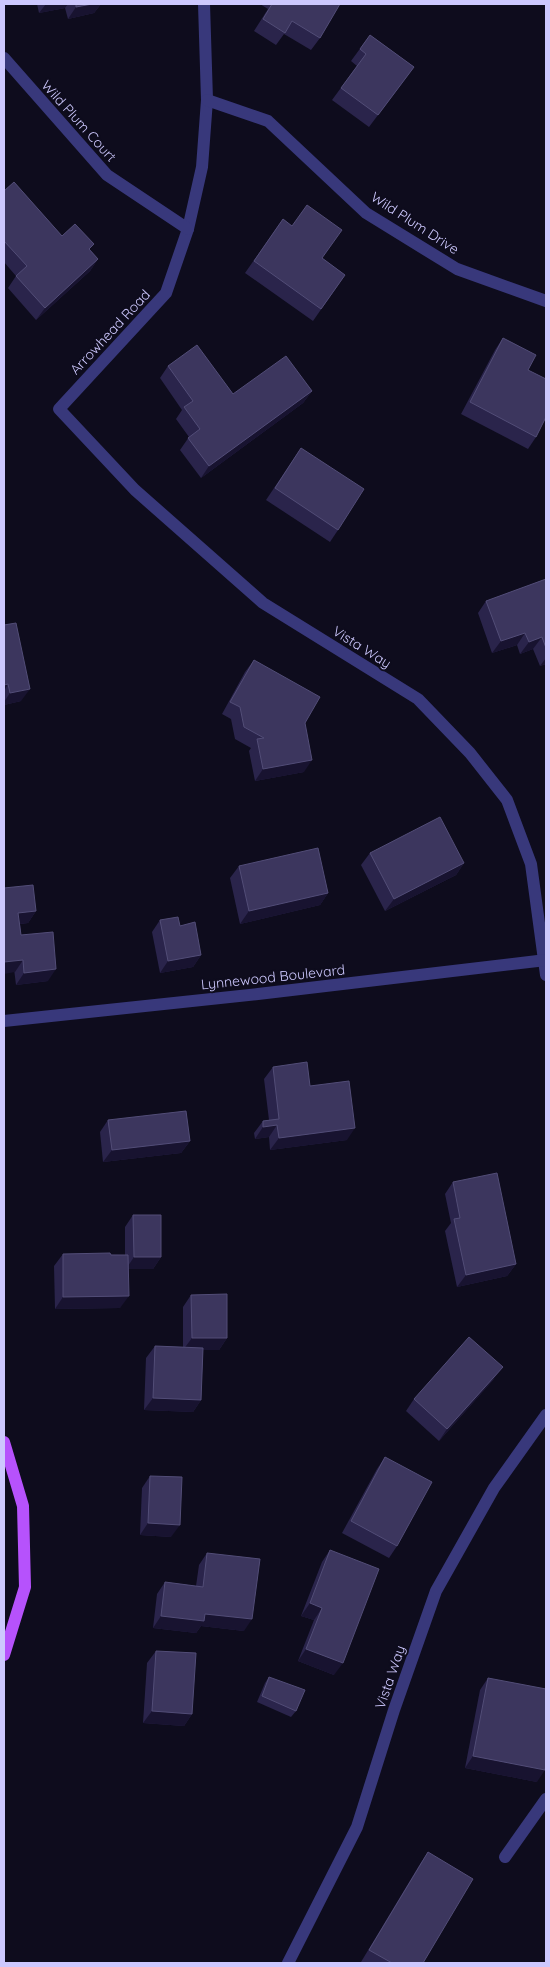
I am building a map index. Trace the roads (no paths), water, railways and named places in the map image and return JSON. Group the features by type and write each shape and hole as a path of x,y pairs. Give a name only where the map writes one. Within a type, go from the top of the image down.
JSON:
{"main road":[{"path":"4,1442 23,1506 25,1587 4,1656"}],"street":[{"name":"Arrowhead Road","path":"59,409 166,293 188,229 202,167 207,100 204,4"},
{"name":"Wild Plum Court","path":"4,58 107,175 188,229"},
{"name":"Wild Plum Drive","path":"207,100 268,121 366,212 458,269 546,300"},
{"name":"Vista Way","path":"59,409 135,490 263,603 418,699 470,753 508,800 530,864 546,975"},
{"name":"Lynnewood Boulevard","path":"4,1021 258,994 545,960"},
{"name":"Vista Way","path":"288,1963 357,1827 394,1710 436,1591 494,1488 546,1415"},
{"path":"505,1857 546,1799"}]}
